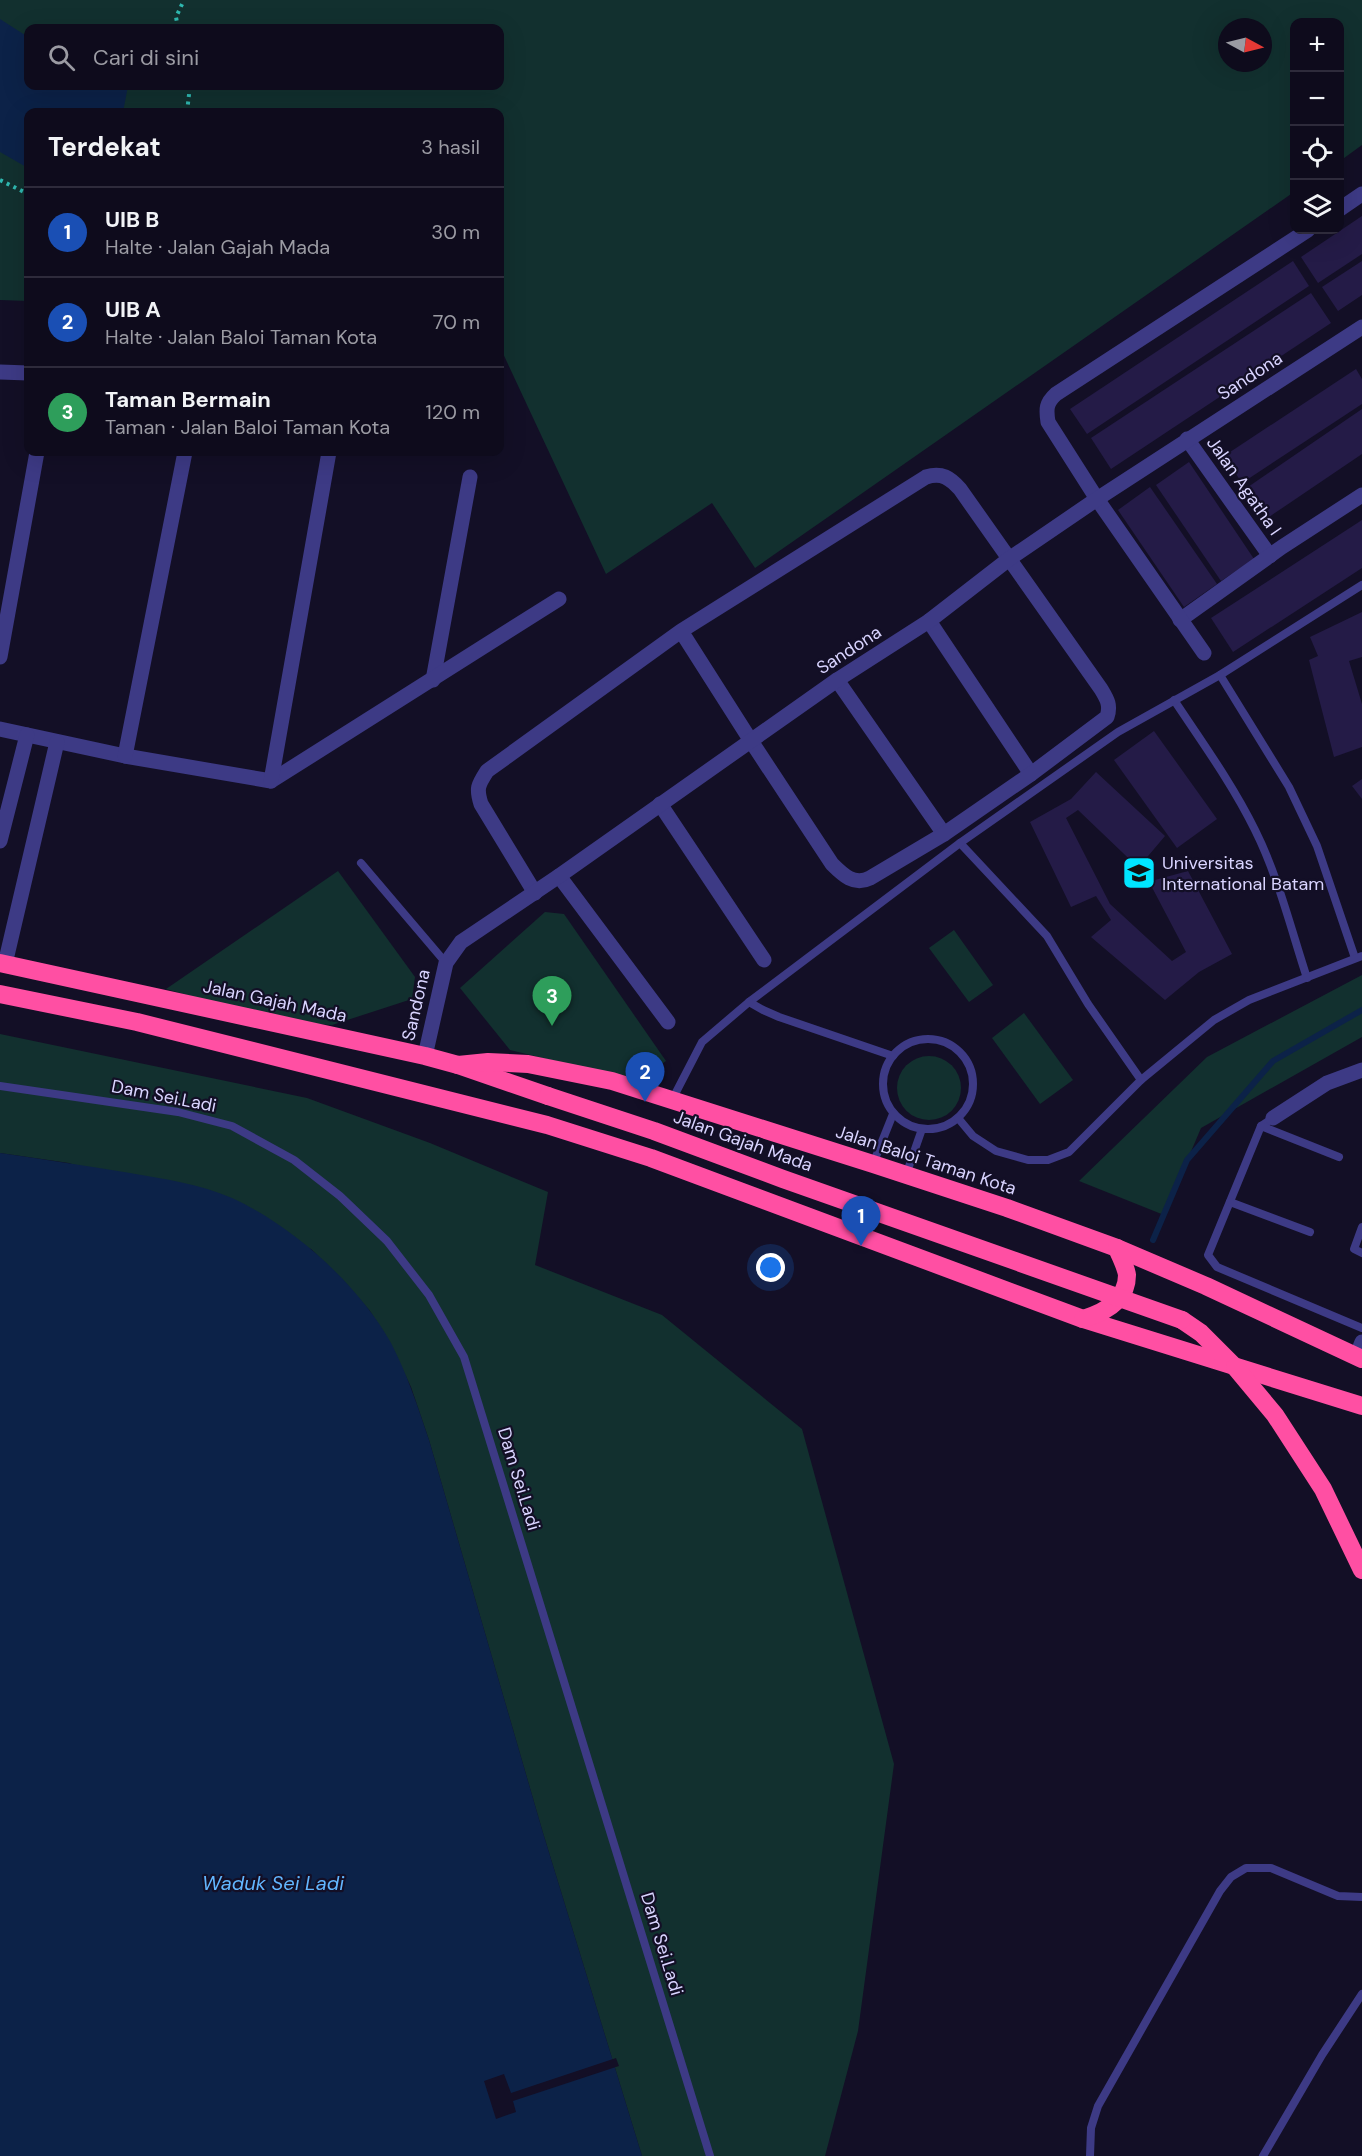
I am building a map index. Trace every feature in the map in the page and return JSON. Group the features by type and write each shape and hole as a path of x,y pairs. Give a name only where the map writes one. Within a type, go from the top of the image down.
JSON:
{"highway":[{"name":"Jalan Gajah Mada","path":"2,964 458,1065 654,1131 1182,1320 1201,1333 1235,1367 1275,1415 1323,1489 1362,1570"},
{"path":"0,994 137,1022 547,1125 651,1158 1083,1319 1362,1406"},
{"name":"Jalan Baloi Taman Kota","path":"458,1065 488,1062 528,1064 612,1080 1007,1208 1117,1248 1360,1353"},
{"path":"1083,1319 1101,1313 1112,1306 1123,1291 1127,1275 1117,1248"}],"street":[{"path":"1344,206 1362,194"},
{"path":"1204,653 1097,499 1048,422 1046,410 1048,401 1302,234"},
{"name":"Sandona","path":"425,1056 446,963 461,942 535,893 837,680 929,621 1009,559 1187,439 1362,327"},
{"path":"0,372 24,373"},
{"name":"Jalan Agatha I","path":"1187,439 1270,556"},
{"path":"0,657 36,456"},
{"path":"125,756 184,456"},
{"path":"271,780 328,456"},
{"path":"535,893 486,815 478,794 478,784 487,771 681,631 926,477 935,474 951,480 960,489 1101,689 1107,698 1109,708 1107,717 1031,774 944,834 863,882 848,879 832,864 681,631"},
{"path":"433,680 470,477"},
{"path":"1180,620 1270,556 1362,495"},
{"path":"0,729 125,756 271,780 559,599"},
{"path":"929,621 1031,774"},
{"path":"837,680 944,834"},
{"path":"0,841 27,735"},
{"path":"2,964 57,742"},
{"path":"660,804 764,960"},
{"path":"559,876 668,1022"},
{"path":"1267,1122 1327,1083 1362,1070"}],"lane":[{"path":"672,1100 702,1042 749,1002 960,843 1118,732 1220,675 1362,585"},
{"path":"958,1118 973,1136 996,1151 1028,1160 1048,1160 1069,1152 1140,1080 1214,1020 1249,1000 1359,957 1317,846 1289,787 1220,675"},
{"path":"1174,700 1255,830 1267,858 1307,978"},
{"path":"960,843 1047,936 1088,1004 1140,1080"},
{"path":"361,863 446,963"},
{"path":"749,1002 779,1017 893,1056"},
{"path":"932,1040 946,1043 958,1052 967,1064 972,1077 972,1092 967,1106 958,1118 935,1129 922,1129 907,1124 893,1114 886,1101 883,1085 885,1070 893,1056 911,1043 932,1040"},
{"name":"Dam Sei.Ladi","path":"0,1086 178,1112 232,1126 294,1160 340,1196 387,1241 429,1295 464,1358 710,2156"},
{"path":"873,1164 893,1114"},
{"path":"1339,1157 1267,1122 1208,1255 1217,1267 1362,1328"},
{"path":"906,1175 922,1129"},
{"path":"1230,1202 1310,1232"},
{"path":"1362,1227 1354,1250 1362,1253"},
{"path":"1090,2156 1091,2127 1098,2106 1220,1891 1231,1877 1246,1868 1271,1868 1338,1896 1362,1897"},
{"path":"1263,2156 1322,2055 1362,1994"}],"path":[{"path":"177,24 176,17 184,0"},
{"path":"187,108 189,90"},
{"path":"0,180 24,192"}],"green space":[{"path":"0,0 1362,0 1362,145 1344,158 1344,18 1290,18 1290,195 755,568 712,503 606,574 504,356 504,108 24,108 24,301 0,300"},
{"path":"338,871 415,977 412,999 332,1025 285,1022 166,989"},
{"path":"545,912 564,914 666,1061 637,1081 510,1050 460,988"},
{"path":"954,930 993,985 969,1002 929,948"},
{"path":"1362,975 1362,1037 1201,1128 1164,1215 1079,1181 1207,1057"},
{"path":"1024,1013 1073,1080 1040,1104 992,1038"},
{"path":"0,1034 307,1098 430,1143 548,1192 535,1265 662,1315 802,1429 894,1764 858,2031 825,2156 642,2156 543,1833 429,1440 411,1387 390,1343 370,1311 343,1280 311,1249 69,1163 0,1153"},
{"path":"929,1056 947,1061 952,1065 956,1070 961,1088 956,1106 952,1111 947,1115 929,1120 911,1115 906,1111 902,1106 897,1088 902,1070 906,1065 911,1061"}],"water":[{"path":"0,19 24,34 24,90 127,90 124,108 24,108 24,166 0,152"},
{"name":"Waduk Sei Ladi","path":"0,1153 169,1180 232,1198 278,1224 322,1259 361,1299 377,1321 402,1367 429,1440 543,1833 642,2156 0,2156"}],"pier":[{"path":"616,2058 619,2066 513,2101 516,2112 496,2119 484,2081 504,2074 511,2093"}],"building":[{"path":"1362,216 1362,254 1318,283 1301,257 1335,234 1344,234 1344,228"},
{"path":"1293,261 1309,286 1087,434 1070,409"},
{"path":"1362,261 1362,295 1338,311 1322,287"},
{"path":"1311,293 1331,323 1111,469 1091,438"},
{"path":"1356,369 1362,379 1362,404 1242,483 1224,456"},
{"path":"1362,409 1362,454 1269,517 1248,487"},
{"path":"1189,462 1254,559 1221,581 1156,485"},
{"path":"1150,487 1217,584 1184,607 1118,510"},
{"path":"1362,520 1362,568 1233,652 1211,618"},
{"path":"1362,612 1362,657 1349,661 1362,704 1362,747 1334,757 1309,660 1318,656 1310,637"},
{"path":"1154,731 1217,819 1177,848 1114,760"},
{"path":"1096,772 1165,836 1143,862 1155,880 1188,871 1232,954 1199,972 1165,1000 1091,937 1111,920 1096,896 1071,907 1030,822 1071,799","holes":["1078,810 1145,874 1186,952 1172,961 1110,904 1066,818"]},
{"path":"1362,779 1362,799 1352,786"}],"waterway":[{"path":"1153,1240 1187,1160 1273,1061 1362,1010"}],"place":[{"name":"Universitas International Batam","path":"1139,873"},
{"name":"Taman Bermain","path":"552,1026"},
{"name":"UIB A","path":"645,1102"},
{"name":"UIB B","path":"861,1246"}]}
